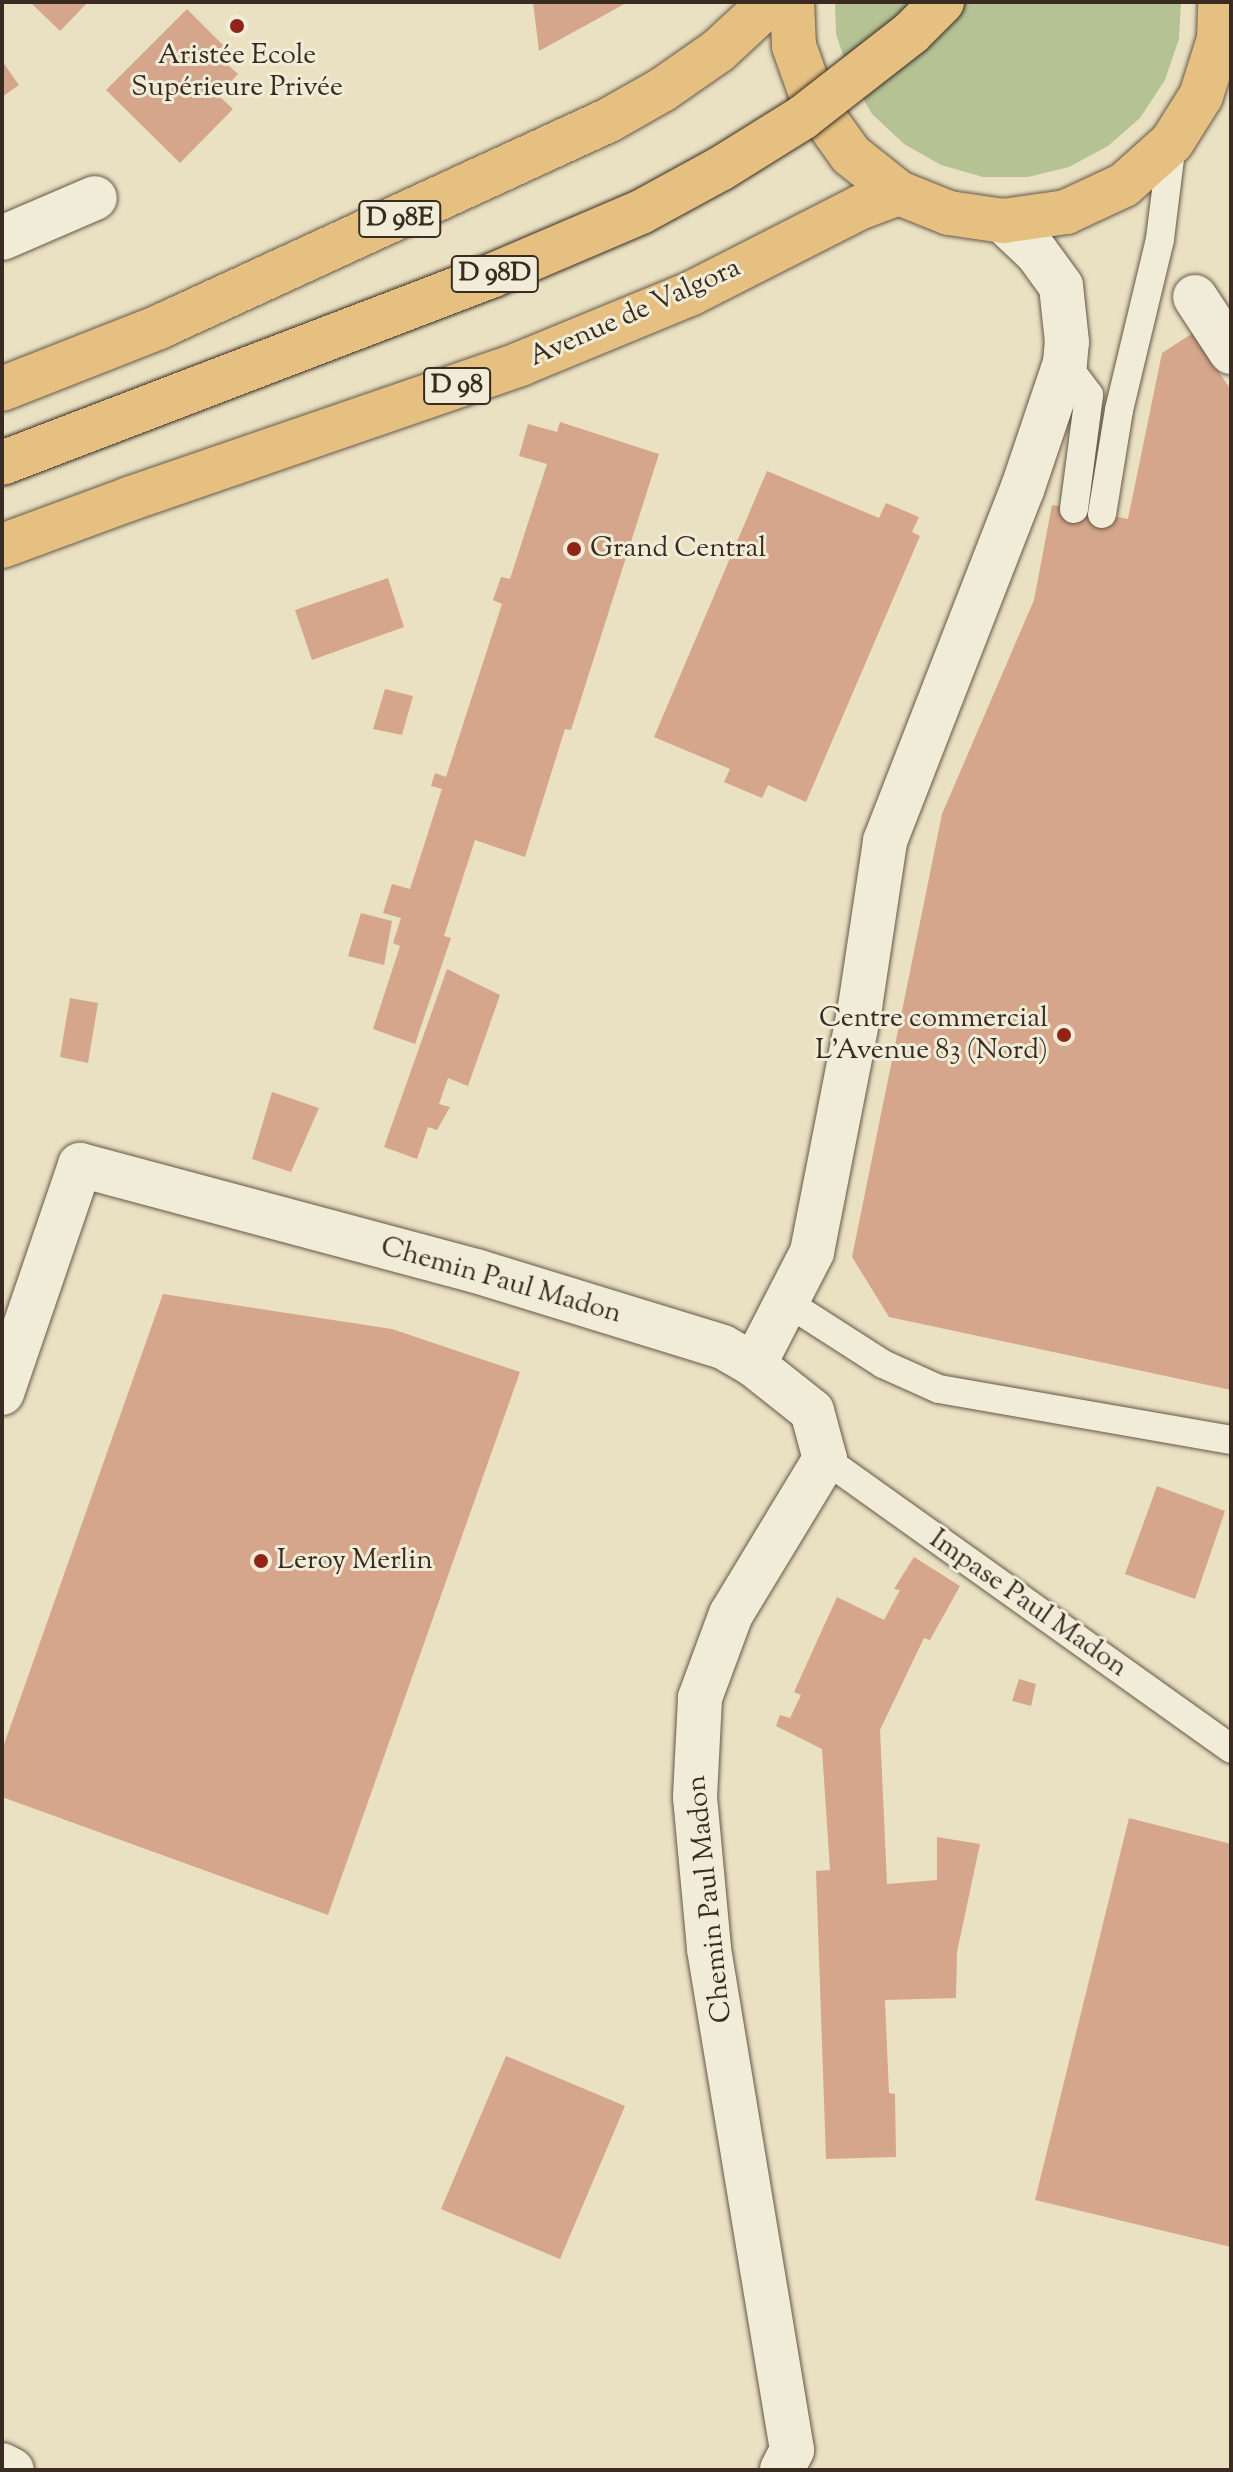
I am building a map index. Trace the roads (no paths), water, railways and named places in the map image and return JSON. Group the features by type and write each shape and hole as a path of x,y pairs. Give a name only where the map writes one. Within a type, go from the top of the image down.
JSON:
{"main road":[{"name":"D 98E","path":"2,389 159,327 609,120 662,90 718,51 771,2"},
{"path":"792,2 794,46 815,105 851,155 899,193 949,213 1003,221 1066,212 1124,185 1172,142 1216,89 1220,2"},
{"name":"D 98D","path":"2,463 491,276 641,212 720,169 802,118 911,33 942,2"},
{"name":"Avenue de Valgora","path":"2,546 520,364 690,294 849,213 899,193"}],"street":[{"path":"2,238 95,198"},
{"path":"754,1365 812,1252 860,1007 885,841 1022,490 1065,363 1067,342 1061,286 1037,253 1003,221"},
{"path":"1195,297 1231,352"},
{"name":"Chemin Paul Madon","path":"2,1393 80,1165 476,1271 723,1347 754,1365 812,1411 825,1459 731,1614 700,1698 695,1797 709,1949 792,2450 782,2470"},
{"path":"2,2465 12,2470"}],"lane":[{"path":"1102,514 1119,410 1160,239 1172,142"},
{"path":"1065,363 1089,395 1074,509"},
{"path":"788,1303 883,1364 939,1389 1231,1440"},
{"name":"Impase Paul Madon","path":"825,1459 1231,1749"}],"place":[{"name":"Aristée Ecole Supérieure Privée","path":"237,26"},
{"name":"Grand Central","path":"574,549"},
{"name":"Centre commercial L'Avenue 83 (Nord)","path":"1064,1035"},
{"name":"Leroy Merlin","path":"261,1561"}]}
